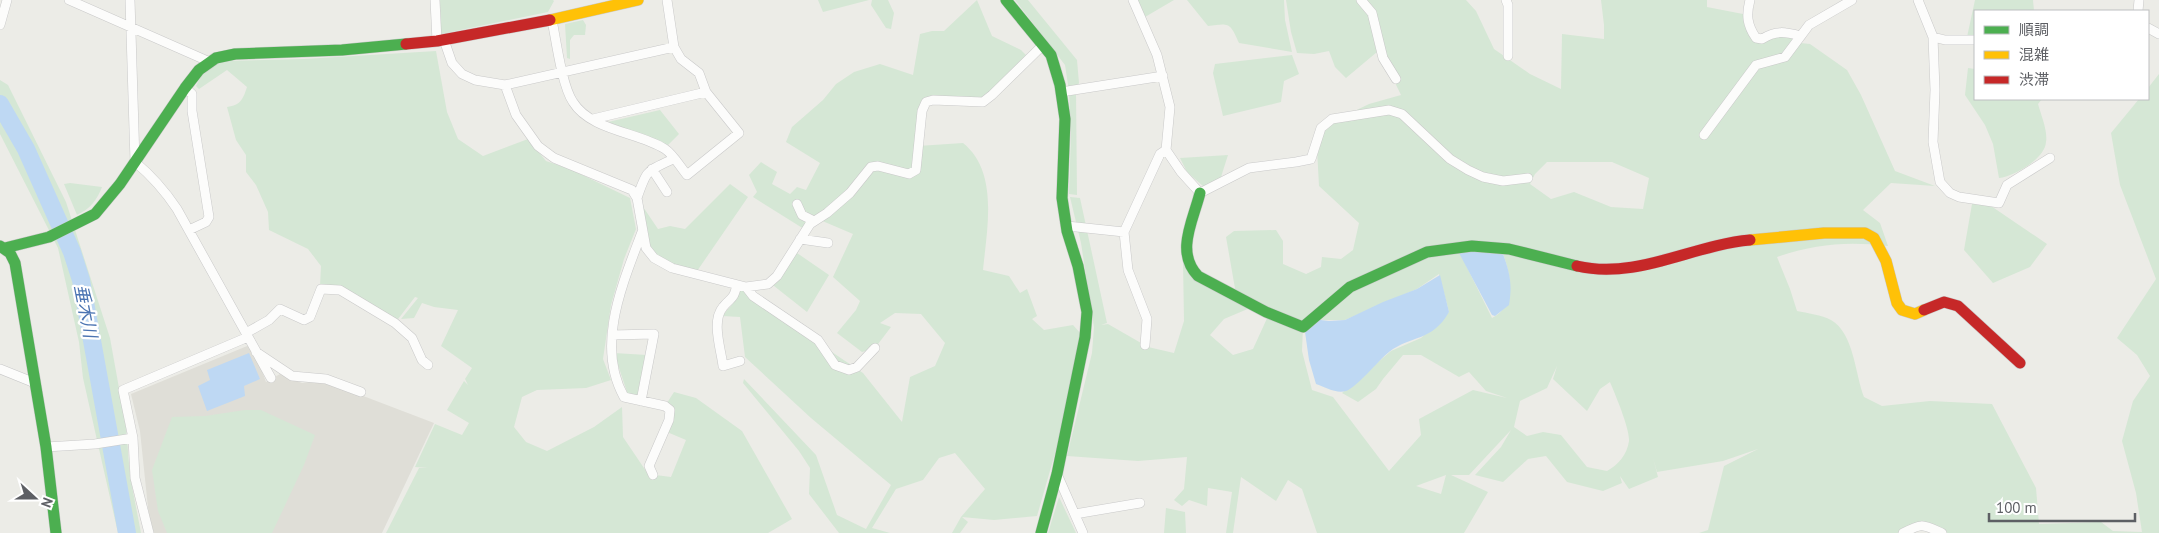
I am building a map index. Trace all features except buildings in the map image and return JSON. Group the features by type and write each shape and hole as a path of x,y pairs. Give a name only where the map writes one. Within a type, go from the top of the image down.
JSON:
{"street":[{"path":"0,25 7,0"},
{"path":"69,0 210,62"},
{"path":"130,0 135,162 166,192 271,378"},
{"path":"435,0 441,40 452,63 462,74 475,80 504,85 674,47"},
{"path":"56,533 46,447 15,263 2,247 49,236 78,224 100,210 185,88 199,70 210,62 235,54 342,50 441,40 552,20 638,0"},
{"path":"552,20 562,71 572,102 584,114 593,119 666,149 687,176 739,133 706,92 699,72 681,59 674,47 667,0"},
{"path":"1006,0 1051,55 1061,92 1065,119 1062,198 1087,312 1085,337 1057,474 1041,533"},
{"path":"1133,0 1157,55 1170,107 1166,150 1181,172 1200,193"},
{"path":"1361,0 1372,13 1383,58 1396,79"},
{"path":"1506,0 1508,5 1508,56"},
{"path":"1750,0 1746,15 1750,30 1756,38 1762,39 1772,33 1783,31 1801,36"},
{"path":"1704,135 1756,65 1785,57 1809,25 1852,0"},
{"path":"1918,0 1933,36 1935,90 1933,142 1940,182 1950,193 1959,198 1999,203 2007,185 2050,158"},
{"path":"1933,36 1945,40 1974,40"},
{"path":"504,85 516,115 538,146 554,158 632,190 637,198 646,248 654,258 672,268 742,286 768,284 777,276 810,224 850,193 871,167 878,166 909,174 916,170 922,111 926,102 933,100 982,102 992,95 1043,45"},
{"path":"1061,92 1163,76"},
{"path":"185,88 192,94 192,112 209,217 206,222 189,230"},
{"path":"593,119 706,92"},
{"path":"1528,178 1503,181 1483,177 1468,170 1450,158 1402,114 1389,110 1332,119 1321,128 1311,159 1248,168 1200,193 1185,247 1187,261 1191,270 1198,276 1266,312 1302,327 1350,287 1427,252 1472,246 1509,249 1587,268 1613,270 1650,264 1735,241 1824,233 1865,233 1874,238 1883,254 1897,302 1902,310 1915,314 1944,302 1958,306 2020,363"},
{"path":"1144,345 1147,319 1128,270 1124,232 1160,154 1166,150"},
{"path":"637,198 645,175 652,169 673,159"},
{"path":"652,169 667,192"},
{"path":"797,204 802,215 814,222"},
{"path":"1067,226 1124,232"},
{"path":"642,232 618,295 612,335 612,366 617,386 624,397 665,406 670,410 670,420 649,466 653,475"},
{"path":"800,240 828,243"},
{"path":"742,286 753,296 818,340 835,365 849,370 857,367 876,348"},
{"path":"740,361 723,366 717,320 723,308 734,299 742,286"},
{"path":"149,533 135,478 123,390 247,335 269,320 280,309 304,320 310,317 321,289 340,290 395,323 412,338 422,360 428,364"},
{"path":"612,335 654,334 641,401"},
{"path":"256,351 292,376 326,379 361,392"},
{"path":"0,369 35,383"},
{"path":"46,447 95,444 129,439"},
{"path":"1057,474 1083,533"},
{"path":"1075,514 1140,503"},
{"path":"1903,533 1918,525 1930,527 1942,533"}],"shaded area":[{"path":"252,344 266,382 280,374 302,383 324,381 434,423 382,533 154,533 149,517 140,431 131,394"}],"green space":[{"path":"440,0 554,1 548,12 441,34"},
{"path":"818,0 869,0 823,12"},
{"path":"872,0 888,0 894,13 891,29 886,28 871,5"},
{"path":"977,0 992,36 1021,50 1027,56 983,102 926,102 918,146 963,143 974,155 982,169 988,202 987,237 983,270 1009,276 1020,293 1027,289 1037,316 1032,319 1044,330 1073,325 1082,335 1062,429 1037,516 994,520 962,517 968,522 960,533 952,533 961,517 985,489 955,453 939,458 923,480 896,489 872,528 890,533 839,533 809,494 810,468 799,451 743,383 744,379 816,455 837,515 866,529 891,485 811,418 745,357 740,317 722,316 737,299 740,289 745,289 762,305 863,373 902,422 910,377 935,366 945,343 921,314 895,313 880,323 891,327 875,348 862,352 837,333 856,310 860,301 833,277 853,234 806,214 812,222 804,229 753,197 757,192 749,175 761,162 777,172 772,184 790,194 797,187 806,190 820,163 786,142 792,127 823,100 836,84 854,72 880,64 913,75 920,34 944,31"},
{"path":"1015,0 1028,0 1077,60 1079,83 1076,90 1077,195 1069,194 1071,134 1069,91 1065,65"},
{"path":"1135,0 1174,0 1145,17"},
{"path":"1187,0 1284,0 1285,20 1292,52 1239,43 1228,26 1220,24 1208,26"},
{"path":"1286,0 1358,0 1370,15 1377,52 1346,78 1335,67 1329,51 1314,54 1297,53 1291,32"},
{"path":"1362,0 1466,0 1476,11 1494,49 1530,74 1561,89 1562,34 1604,39 1601,0 1707,0 1707,7 1743,14 1747,29 1756,38 1783,31 1801,36 1800,43 1810,44 1847,70 1861,95 1895,171 1935,186 1891,183 1863,210 1880,223 1888,246 1845,244 1818,246 1777,257 1797,311 1823,317 1839,326 1845,334 1853,355 1864,397 1882,406 1930,401 1992,404 2036,488 2039,524 2101,522 2113,531 2142,532 2136,493 2122,441 2133,401 2150,376 2137,355 2117,338 2156,279 2120,185 2111,133 2138,100 2149,100 2149,87 2159,74 2159,533 1945,533 1930,527 1903,533 1699,533 1708,530 1724,466 1758,449 1723,461 1657,472 1653,458 1658,477 1629,489 1620,476 1622,483 1603,491 1567,482 1546,456 1528,459 1503,482 1475,475 1501,447 1511,430 1469,475 1451,475 1488,492 1464,533 1317,533 1302,489 1288,480 1276,501 1241,477 1233,533 1226,533 1232,492 1208,488 1207,506 1189,500 1182,506 1174,500 1184,489 1187,457 1138,461 1067,456 1092,353 1094,327 1081,243 1070,197 1080,198 1107,323 1101,325 1108,324 1148,347 1174,353 1184,321 1183,261 1250,308 1224,319 1210,335 1233,355 1253,349 1269,314 1236,294 1226,237 1234,231 1276,230 1283,241 1283,264 1306,274 1321,267 1322,257 1341,259 1353,250 1359,223 1319,186 1317,149 1322,127 1369,104 1401,95 1383,58 1376,14","holes":["1547,162 1612,162 1649,178 1643,209 1611,207 1574,192 1551,199 1530,184 1535,174","1501,248 1509,277 1509,296 1501,312 1492,318 1460,253","1439,274 1449,312 1421,338 1391,351 1342,393 1358,402 1376,389 1403,355 1421,355 1459,377 1469,372 1486,391 1507,398 1473,390 1419,419 1421,435 1389,471 1333,397 1312,390 1302,351 1303,327 1310,320 1345,320 1417,289","1557,366 1553,379 1587,411 1600,389 1610,382 1629,436 1626,451 1615,466 1607,471 1587,467 1561,435 1543,432 1527,436 1514,427 1520,401 1547,388","1446,475 1441,494 1416,486"]},
{"path":"1975,0 2033,0 2034,10 1974,10 1974,40 1967,37"},
{"path":"583,20 586,25 585,35 574,35 570,40 570,59 567,58 565,24"},
{"path":"436,51 447,112 458,139 483,156 528,139 546,161 570,169 630,198 636,229 624,259 611,305 603,359 611,380 586,388 537,390 522,397 514,427 526,442 547,451 594,427 622,407 623,437 648,474 671,477 686,440 667,432 665,406 674,392 696,398 742,431 792,519 768,533 386,533 419,468 428,468 415,467 435,424 462,435 469,423 447,410 464,381 468,385 465,379 472,368 441,346 458,310 434,307 422,303 414,318 401,319 418,298 415,297 395,323 369,303 350,292 331,286 320,286 321,266 308,249 269,230 268,212 256,185 246,172 246,155 236,140 227,107 241,101 247,87 227,70 199,89 196,86 201,76 221,61 304,59"},
{"path":"1292,55 1299,74 1284,81 1281,102 1223,116 1213,73 1215,64"},
{"path":"1968,68 1974,69 1974,100 2041,100 2038,104 2044,123 2046,142 2040,155 2028,166 2013,174 1999,178 1993,144 1985,125 1965,95"},
{"path":"0,80 8,85 66,202 110,338 126,427 130,476 141,533 118,533 83,378 79,342 58,248 0,134"},
{"path":"660,110 679,134 668,145 608,122"},
{"path":"1228,155 1221,177 1204,187 1187,172 1180,158"},
{"path":"64,184 102,187 92,204 77,215"},
{"path":"730,184 748,197 695,274 667,266 648,250 637,198 658,229 670,226 685,229"},
{"path":"1972,204 1991,206 2047,244 2030,267 1993,283 1964,250"},
{"path":"797,253 829,275 807,312 769,282"},
{"path":"614,353 647,355 638,400 629,398"},
{"path":"245,410 261,410 315,435 304,465 272,533 167,533 158,511 152,470 172,417 205,416"},
{"path":"1059,497 1076,533 1048,533"},
{"path":"1166,508 1185,512 1186,533 1164,533"}],"water":[{"path":"1501,248 1510,276 1511,289 1509,305 1495,316 1492,315 1459,253"},
{"path":"1440,275 1449,312 1436,329 1389,352 1356,385 1346,391 1334,391 1316,384 1309,360 1304,325 1312,319 1345,320 1383,302 1417,289"},
{"path":"249,353 260,379 244,386 245,396 207,411 198,386 210,380 207,370"}],"waterway":[{"name":"垂木川","path":"0,104 26,149 72,252 81,280 127,533"}],"traffic: fast":[{"path":"1006,0 1051,55 1060,85 1065,119 1062,198 1067,231 1078,266 1087,312 1085,337 1057,474 1041,533"},
{"path":"5,248 49,237 95,214 120,184 185,88 199,70 216,58 235,54 342,50 406,44"},
{"path":"1200,193 1188,236 1187,247 1191,267 1198,276 1266,312 1303,327 1350,287 1427,252 1472,246 1509,249 1577,266"},
{"path":"0,246 10,253 15,263 46,447 56,533"}],"traffic: slow":[{"path":"550,20 638,0"},
{"path":"1750,240 1824,233 1865,233 1874,238 1886,261 1897,303 1902,310 1915,314 1924,310"}],"traffic: jam":[{"path":"406,44 437,41 550,20"},
{"path":"1577,266 1621,269 1728,243 1750,240"},
{"path":"1924,310 1944,302 1958,306 2020,363"}]}
